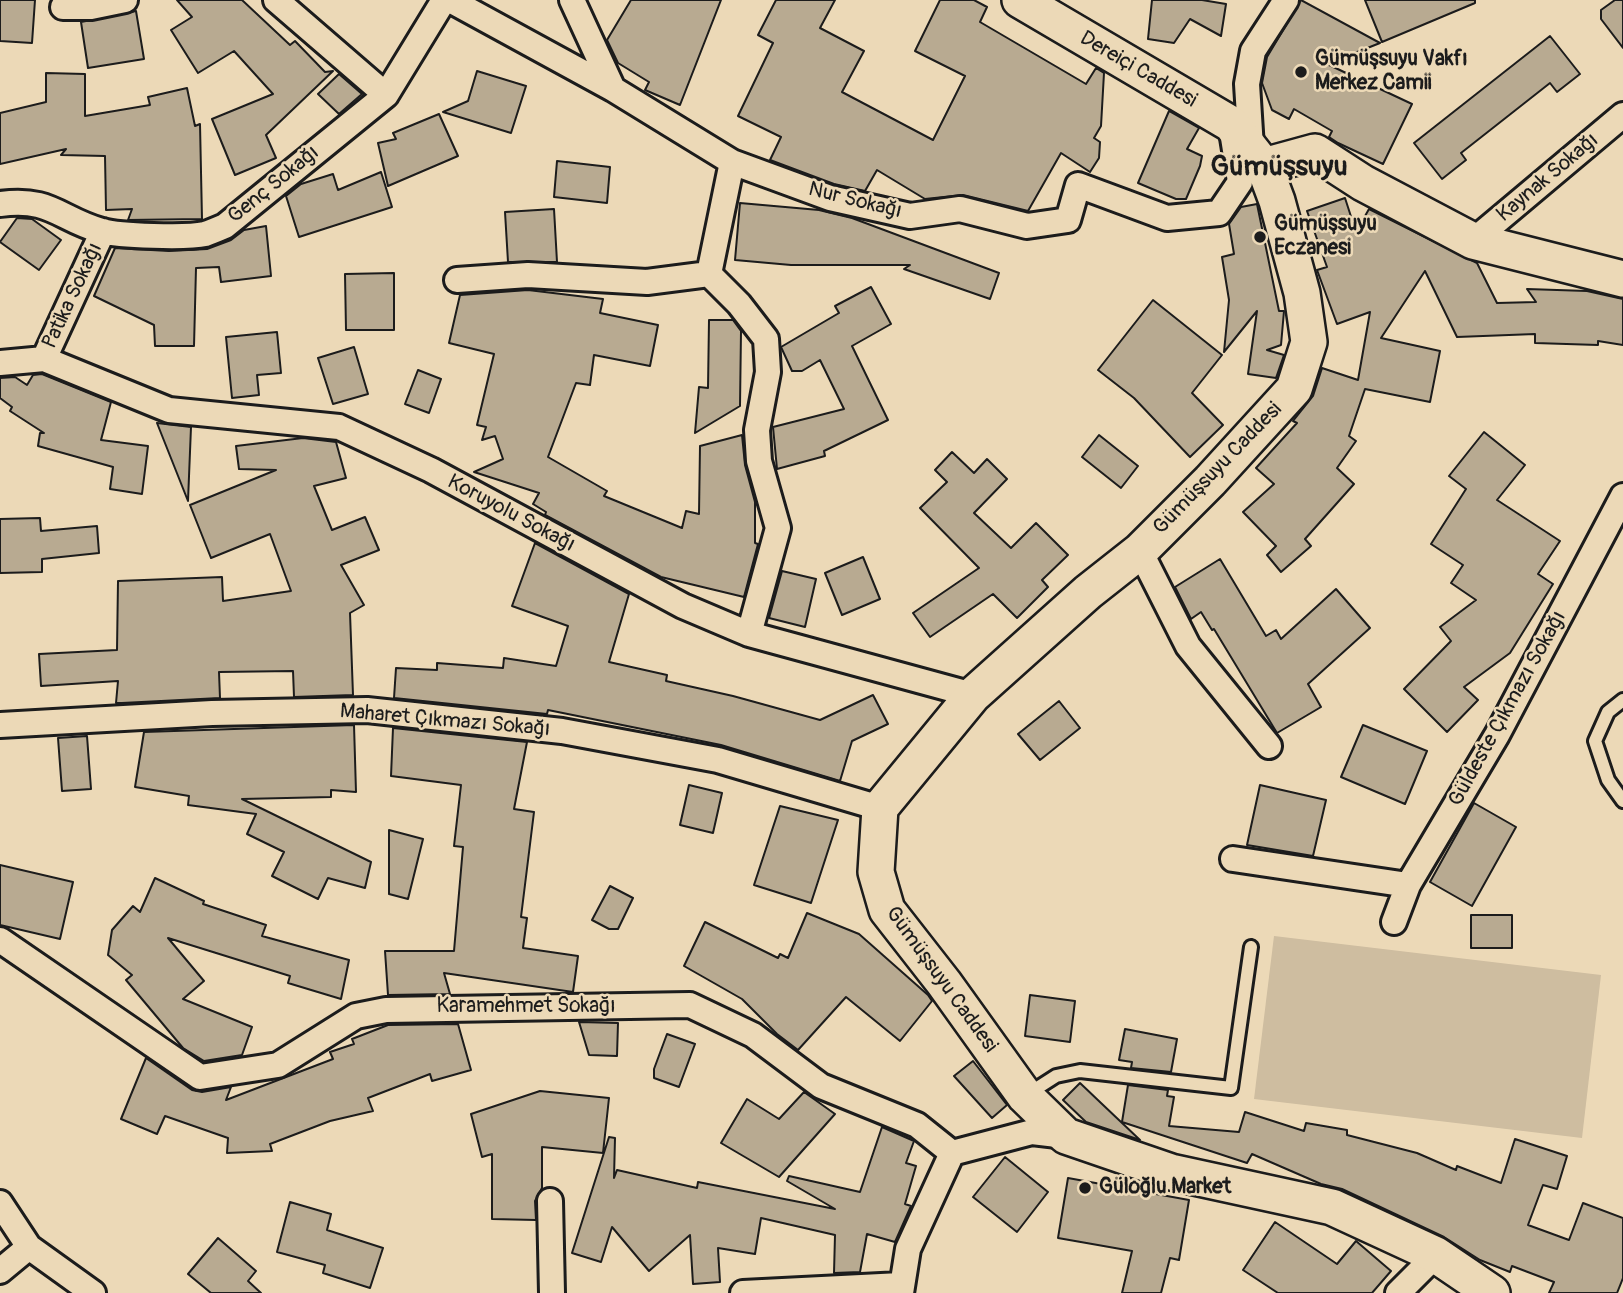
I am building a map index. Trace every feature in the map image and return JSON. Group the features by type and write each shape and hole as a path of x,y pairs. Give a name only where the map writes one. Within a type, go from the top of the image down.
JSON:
{"street":[{"path":"63,7 91,7 125,0"},
{"path":"276,0 386,95"},
{"name":"Genç Sokağı","path":"0,204 30,201 54,208 103,231 183,235 205,234 225,226 386,95 444,0"},
{"name":"Nur Sokağı","path":"450,0 613,89 732,162 830,198 911,216 960,209 1027,226 1068,220 1078,185 1167,218 1219,212 1240,182 1248,146"},
{"path":"572,0 613,89"},
{"name":"Dereiçi Caddesi","path":"1020,0 1248,146"},
{"path":"1286,0 1253,51 1247,84 1248,146 1315,152 1363,183 1473,241 1623,279"},
{"name":"Kaynak Sokağı","path":"1473,241 1623,115"},
{"name":"Gümüşsuyu Caddesi","path":"1248,146 1277,201 1302,293 1309,342 1294,389 1210,481 1140,551 1088,592 973,695 880,808 876,872 887,910 944,983 1025,1096 1066,1136 1171,1172 1332,1207 1436,1255 1492,1293"},
{"path":"709,274 732,162"},
{"name":"Patika Sokağı","path":"0,363 44,359 103,231"},
{"path":"457,280 528,275 647,282 709,274"},
{"path":"709,274 739,304 766,339 768,372 757,430 758,451 778,528 749,635"},
{"name":"Koruyolu Sokağı","path":"44,359 169,410 339,427 431,470 683,606 749,635 973,695"},
{"name":"Güldeste Çıkmazı Sokağı","path":"1394,922 1408,885 1497,736 1623,496"},
{"path":"1140,551 1188,646 1269,746"},
{"name":"Maharet Çıkmazı Sokağı","path":"0,725 212,713 367,710 562,731 718,760 880,808"},
{"path":"1233,859 1408,885"},
{"name":"Karamehmet Sokağı","path":"0,940 200,1077 278,1065 356,1016 386,1010 690,1005 753,1035 821,1086 917,1125 953,1153"},
{"path":"743,1293 901,1289 908,1249 953,1153 1032,1132 1066,1136"},
{"path":"550,1201 552,1293"},
{"path":"0,1203 29,1247 93,1293"},
{"path":"0,1270 29,1247"},
{"path":"1398,1293 1436,1255"}],"lane":[{"path":"1623,700 1608,712 1595,741 1608,780 1623,801"},
{"path":"1025,1096 1056,1076 1080,1071 1231,1088 1251,947"}],"shaded area":[{"path":"1274,936 1601,975 1582,1138 1254,1099"}],"building":[{"path":"0,0 35,0 32,43 0,41"},
{"path":"177,0 242,0 290,45 295,41 325,72 333,71 266,135 276,158 235,175 212,119 273,94 234,51 198,73 171,30 192,17"},
{"path":"631,0 721,0 680,105 645,90 649,82 618,63 607,40"},
{"path":"776,0 835,0 820,28 864,51 842,92 933,140 965,76 915,51 940,0 974,0 987,7 980,22 1086,84 1096,68 1104,73 1101,126 1094,138 1100,142 1099,158 1090,172 1061,153 1028,211 963,195 925,199 877,170 865,191 834,184 770,160 781,137 738,116 773,43 758,35"},
{"path":"1152,0 1202,0 1226,4 1221,36 1190,19 1174,43 1148,39"},
{"path":"1301,0 1380,43 1327,64 1412,104 1383,164 1338,143 1329,137 1332,131 1294,109 1289,119 1272,110 1262,83 1267,57"},
{"path":"1365,0 1475,0 1475,3 1382,42"},
{"path":"1615,0 1623,0 1623,48 1601,19 1601,10"},
{"path":"136,11 144,59 88,68 81,22"},
{"path":"1550,36 1580,74 1557,92 1550,83 1461,153 1466,160 1442,179 1414,143"},
{"path":"477,71 526,86 511,133 443,112 468,101"},
{"path":"46,73 85,74 85,116 150,105 148,97 187,88 195,126 200,124 202,219 128,220 132,209 106,210 105,156 61,155 66,149 0,164 0,113 46,102"},
{"path":"339,74 362,94 339,114 318,94"},
{"path":"1169,111 1199,128 1187,149 1202,156 1186,199 1176,199 1138,183"},
{"path":"439,114 458,156 388,186 378,143 396,139 393,133"},
{"path":"557,161 610,167 607,203 554,197"},
{"path":"381,172 392,207 299,237 286,196 301,184 333,174 338,190"},
{"path":"1345,198 1356,232 1369,209 1477,263 1497,303 1536,302 1527,289 1587,291 1623,299 1623,345 1598,341 1598,345 1535,343 1535,334 1457,337 1425,271 1381,338 1440,351 1430,402 1365,389 1349,436 1356,441 1337,468 1354,484 1305,539 1311,546 1281,572 1267,555 1276,546 1243,512 1274,484 1256,468 1297,423 1293,421 1313,396 1322,368 1358,380 1370,312 1337,324 1317,270 1327,267 1307,211"},
{"path":"740,203 819,210 852,218 999,273 990,299 904,269 910,265 791,265 735,260"},
{"path":"1257,204 1279,311 1284,311 1281,345 1267,350 1284,355 1276,378 1248,374 1257,311 1224,352 1229,300 1222,257 1234,254 1229,224 1241,207"},
{"path":"554,209 557,262 508,262 505,212"},
{"path":"17,218 32,219 61,240 39,270 0,242"},
{"path":"266,226 271,276 221,282 219,267 196,268 194,346 155,346 154,325 94,296 115,248 169,251 207,249 231,240 244,230"},
{"path":"394,273 394,330 346,330 345,274"},
{"path":"871,287 891,324 852,346 888,420 824,451 825,456 777,469 773,427 844,409 820,360 802,371 792,371 781,347 839,313 835,306"},
{"path":"528,290 603,299 600,313 658,325 650,366 594,355 590,385 576,383 548,457 607,491 604,496 682,528 686,511 699,514 700,446 742,435 745,465 755,502 755,543 758,544 744,597 661,577 545,515 546,512 533,504 539,493 474,472 503,459 495,436 482,440 486,427 477,425 494,354 449,343 460,295"},
{"path":"1153,300 1222,355 1192,393 1223,425 1190,457 1134,398 1098,370"},
{"path":"709,320 733,320 741,331 740,406 695,433 699,387 708,388"},
{"path":"277,332 281,373 257,375 259,395 232,398 226,337"},
{"path":"354,347 368,394 333,404 318,358"},
{"path":"418,370 441,379 429,413 405,404"},
{"path":"42,374 111,402 101,440 148,446 142,494 110,489 113,467 38,446 40,433 44,433 10,411 12,407 0,398 0,378 15,377 27,385 33,375"},
{"path":"157,423 191,427 188,501"},
{"path":"1484,432 1525,465 1497,500 1560,541 1538,574 1553,584 1510,653 1464,687 1478,700 1447,732 1404,689 1451,641 1440,627 1476,600 1451,583 1463,565 1431,544 1466,489 1449,476"},
{"path":"1099,435 1138,466 1121,488 1082,457"},
{"path":"303,438 336,442 346,478 314,486 332,530 365,517 379,550 341,565 364,605 350,613 353,695 294,697 293,671 219,672 220,698 116,703 118,681 41,686 39,654 117,650 118,581 222,577 223,601 291,591 270,534 211,558 190,505 276,470 239,469 236,446"},
{"path":"952,452 974,473 987,459 1007,479 974,513 1011,548 1036,523 1068,555 1042,580 1048,587 1017,618 993,594 930,637 913,613 979,568 920,508 947,482 935,470"},
{"path":"40,518 41,531 97,526 99,553 42,559 42,572 0,573 0,519"},
{"path":"535,543 629,594 609,662 667,675 666,681 820,720 873,695 888,724 852,741 840,781 721,745 548,710 547,714 394,698 396,668 437,670 437,663 503,668 504,658 556,666 568,626 512,606"},
{"path":"863,557 880,599 842,615 825,573"},
{"path":"1220,559 1266,636 1276,630 1281,639 1336,589 1370,628 1308,684 1321,707 1277,733 1214,629 1212,630 1201,612 1191,619 1175,587"},
{"path":"782,571 816,579 805,627 769,618"},
{"path":"1059,701 1080,728 1040,760 1018,734"},
{"path":"354,725 356,792 331,790 331,797 242,799 371,862 365,888 328,878 318,899 272,876 284,852 247,834 256,814 188,805 189,796 135,787 144,732"},
{"path":"1363,725 1427,751 1405,804 1341,777"},
{"path":"393,728 527,742 514,809 534,812 521,917 527,918 523,948 578,956 573,992 444,973 450,994 388,995 385,951 454,951 463,847 454,846 461,785 391,776"},
{"path":"87,736 91,789 62,791 58,738"},
{"path":"689,785 722,793 713,833 680,825"},
{"path":"1260,785 1326,800 1313,856 1247,845"},
{"path":"1474,803 1516,827 1472,906 1430,882"},
{"path":"780,806 838,820 811,903 754,885"},
{"path":"389,830 423,839 408,899 389,894"},
{"path":"0,865 73,882 60,939 0,925"},
{"path":"155,878 204,901 203,904 266,925 262,936 349,960 341,999 288,983 290,976 168,938 204,981 183,999 252,1027 242,1055 204,1061 183,1048 126,980 132,975 108,955 112,930 133,906 140,912"},
{"path":"610,886 633,898 618,929 609,929 592,920"},
{"path":"807,913 859,934 928,995 932,1001 900,1041 846,997 798,1050 777,1034 742,999 684,966 705,922 778,958 780,954 788,958"},
{"path":"1471,915 1512,915 1512,948 1471,948"},
{"path":"1030,995 1075,1001 1070,1042 1025,1036"},
{"path":"579,1022 618,1023 617,1056 589,1055"},
{"path":"458,1024 471,1070 432,1081 430,1074 368,1098 373,1111 330,1121 270,1144 272,1151 227,1153 228,1138 165,1116 157,1134 121,1119 146,1058 192,1090 202,1092 231,1087 226,1100 333,1059 330,1052 354,1044 352,1039 388,1025"},
{"path":"1125,1029 1177,1039 1171,1072 1131,1068 1132,1062 1119,1060"},
{"path":"667,1034 695,1044 679,1087 654,1078 654,1069"},
{"path":"973,1061 1007,1105 992,1118 954,1076"},
{"path":"1080,1083 1140,1140 1086,1122 1063,1100"},
{"path":"1128,1085 1168,1090 1167,1096 1174,1097 1169,1126 1239,1132 1245,1112 1304,1131 1306,1123 1347,1130 1347,1135 1417,1153 1456,1170 1457,1166 1501,1183 1515,1139 1567,1156 1557,1189 1543,1185 1528,1225 1569,1240 1583,1203 1623,1218 1623,1278 1617,1293 1549,1293 1554,1282 1512,1266 1510,1272 1480,1260 1444,1237 1342,1189 1321,1184 1252,1154 1247,1163 1122,1122"},
{"path":"540,1091 609,1098 603,1153 542,1147 542,1188 535,1201 536,1220 492,1219 492,1154 482,1157 471,1114"},
{"path":"804,1092 835,1114 779,1177 721,1143 747,1099 779,1119"},
{"path":"882,1127 914,1141 906,1163 916,1166 905,1204 911,1206 895,1242 867,1234 860,1272 834,1273 835,1235 761,1218 755,1254 718,1248 720,1282 693,1284 690,1235 649,1271 612,1227 601,1262 572,1253 609,1137 615,1138 614,1178 617,1170 697,1188 698,1182 835,1209 787,1181 789,1176 860,1192"},
{"path":"1005,1157 1048,1192 1017,1232 973,1197"},
{"path":"1068,1178 1189,1200 1179,1260 1170,1258 1161,1293 1122,1293 1132,1251 1058,1238"},
{"path":"290,1202 331,1214 327,1230 383,1248 370,1288 323,1273 325,1265 277,1252"},
{"path":"1275,1222 1337,1264 1356,1241 1391,1271 1372,1293 1278,1293 1243,1270"},
{"path":"218,1238 256,1271 248,1281 261,1293 211,1293 188,1274"}],"place":[{"name":"Gümüşsuyu Vakfı Merkez Camii","path":"1301,72"},
{"name":"Gümüşsuyu Eczanesi","path":"1260,237"},
{"name":"Güloğlu Market","path":"1085,1188"}],"district":[{"name":"Gümüşsuyu","path":"1279,168"}]}
